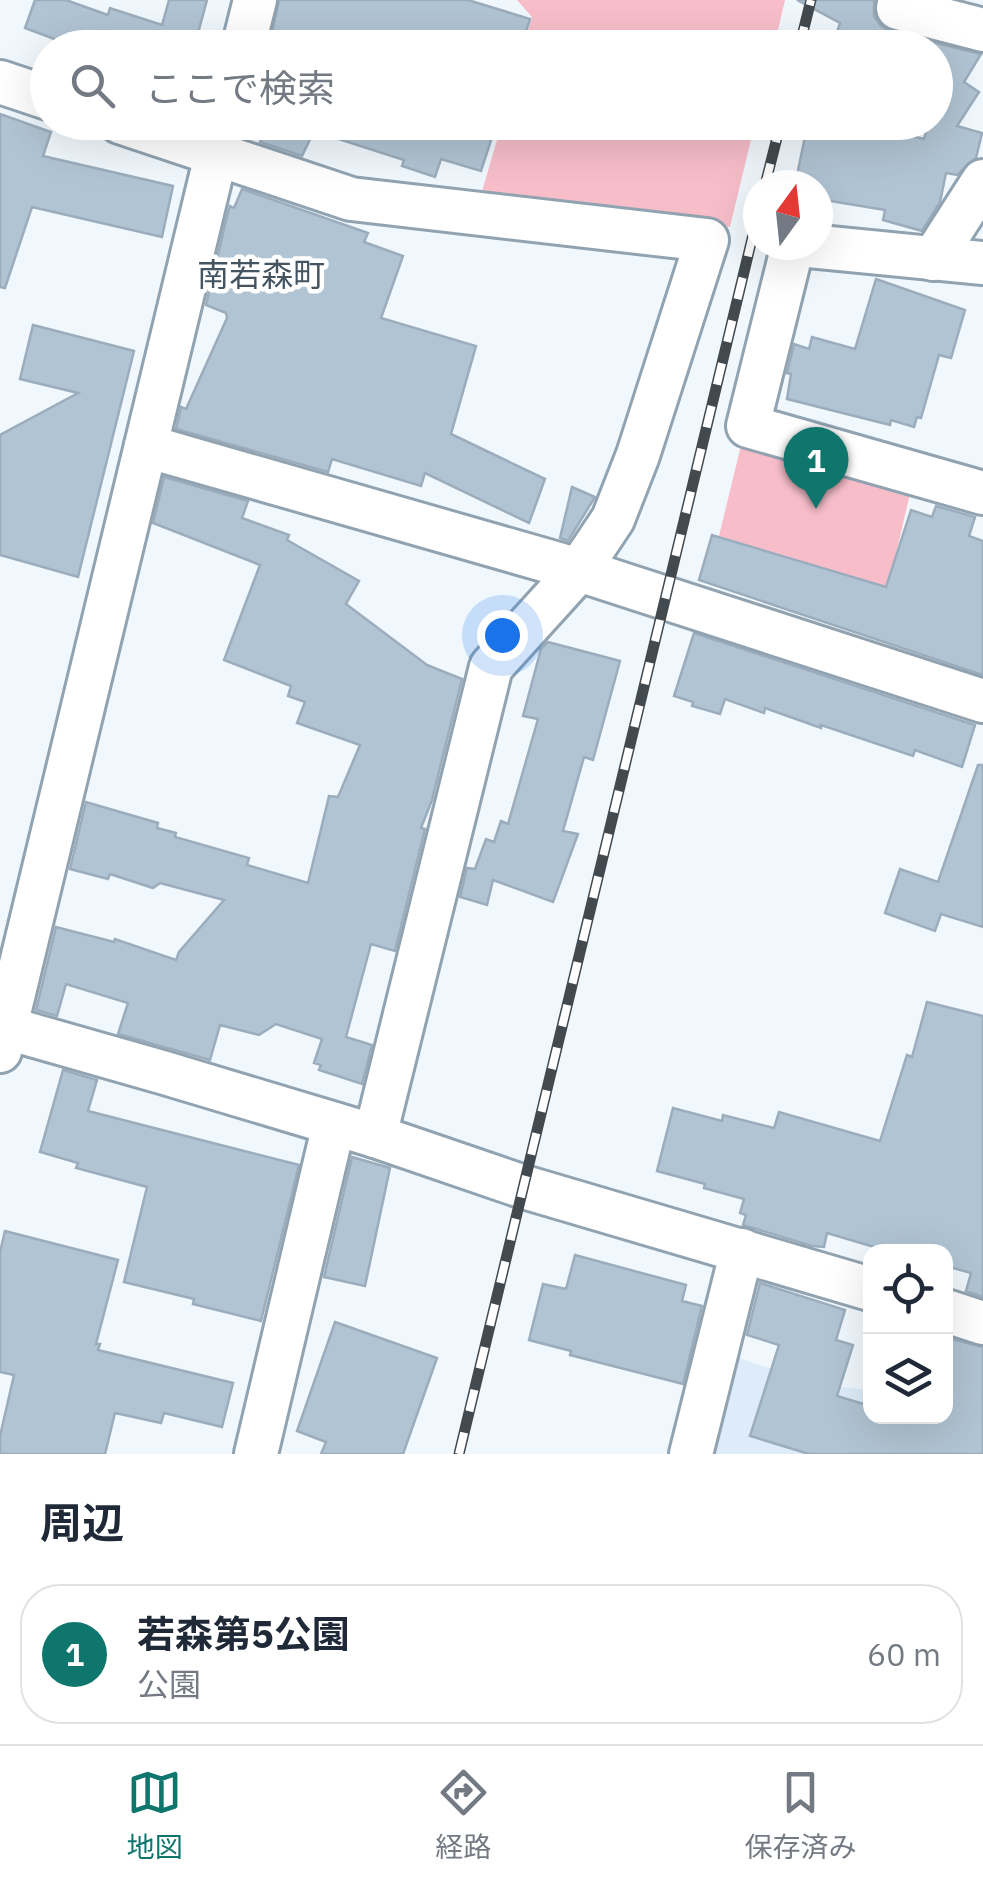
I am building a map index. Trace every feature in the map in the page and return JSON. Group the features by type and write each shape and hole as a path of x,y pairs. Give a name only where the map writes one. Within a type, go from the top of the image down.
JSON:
{"street":[{"path":"248,30 255,0"},
{"path":"900,0 898,8 983,30"},
{"path":"0,82 30,92"},
{"path":"220,140 2,1035 334,1124 524,1187 863,1287"},
{"path":"222,140 351,199 706,240 638,455 613,520 579,570 490,666 375,1136"},
{"path":"933,259 983,182"},
{"path":"833,249 983,263"},
{"path":"792,260 748,426 983,493"},
{"path":"146,446 579,570 983,701"},
{"path":"256,1454 334,1124"},
{"path":"691,1454 742,1250"},
{"path":"953,1314 983,1323"}],"shaded area":[{"path":"517,0 785,0 778,30 528,30 532,17"},
{"path":"497,140 751,140 730,227 480,198"},
{"path":"744,433 913,481 888,588 719,536"},
{"path":"733,1356 819,1385 863,1389 863,1424 953,1424 953,1397 983,1399 983,1454 710,1454"}],"building":[{"path":"35,0 66,0 108,15 110,8 162,25 169,0 207,0 199,30 25,28"},
{"path":"279,0 468,0 530,19 527,30 273,30"},
{"path":"797,0 874,0 874,16 888,30 838,30 840,23"},
{"path":"953,47 981,54 964,82 979,92 957,126 982,133 976,158 957,175 946,173 940,202 922,231 883,220 885,210 833,201 833,170 798,170 804,140 953,140"},
{"path":"0,114 30,125 30,140 48,140 43,156 173,186 162,237 32,207 5,288 0,287"},
{"path":"261,140 310,140 302,156"},
{"path":"342,140 491,140 481,171 441,159 435,177 402,166 404,160"},
{"path":"242,189 368,233 364,242 403,256 381,318 476,346 451,434 545,479 529,523 425,473 421,486 332,459 328,472 176,429 181,407 186,409 227,318 226,313 206,305 228,212 230,206 234,208"},
{"path":"876,279 965,310 951,358 939,355 921,418 917,417 914,427 891,420 890,425 787,399 791,374 787,373 794,344 809,349 812,337 855,349"},
{"path":"33,325 134,351 78,577 0,555 0,435 78,393 20,379"},
{"path":"164,477 248,501 242,518 289,535 287,540 359,581 346,604 427,665 462,679 432,800 421,828 425,829 395,951 371,944 346,1037 372,1045 362,1084 319,1070 321,1065 314,1063 322,1039 276,1024 259,1035 220,1025 210,1060 118,1034 128,1003 66,984 57,1016 36,1010 56,927 114,942 115,939 176,960 224,900 160,883 153,888 110,874 108,879 70,869 86,802 158,823 157,828 176,833 175,837 249,858 247,865 308,883 329,796 338,797 360,745 297,723 305,702 288,696 291,686 224,660 260,565 153,523"},
{"path":"572,487 595,497 568,541 560,538"},
{"path":"936,506 975,517 969,536 983,541 983,675 699,580 712,535 886,587 911,510 932,517"},
{"path":"694,633 975,725 962,767 915,750 913,756 765,708 764,713 725,699 720,714 692,706 693,702 674,696"},
{"path":"548,642 620,661 593,760 584,757 563,831 578,834 553,902 493,880 487,905 460,897 467,868 475,869 486,839 494,842 501,821 508,824 538,719 523,716 541,649"},
{"path":"978,765 983,765 983,927 941,914 935,931 885,913 900,869 938,882"},
{"path":"927,1002 983,1016 983,1297 966,1291 971,1273 953,1268 953,1244 864,1244 827,1233 824,1247 812,1246 743,1225 746,1215 740,1213 744,1199 657,1171 673,1108 722,1121 723,1115 774,1128 779,1112 880,1141 907,1055 912,1057"},
{"path":"63,1070 97,1080 88,1111 299,1165 261,1321 124,1282 147,1187 76,1168 78,1163 40,1152"},
{"path":"352,1157 390,1168 365,1286 324,1277"},
{"path":"5,1231 118,1260 96,1344 100,1344 98,1350 233,1383 222,1427 164,1413 161,1423 115,1413 105,1454 0,1454 0,1436 14,1375 0,1372 0,1252"},
{"path":"575,1255 686,1285 682,1301 702,1306 683,1384 570,1355 571,1351 529,1340 543,1284 566,1289"},
{"path":"760,1283 845,1310 836,1340 853,1345 837,1396 863,1404 863,1424 953,1424 953,1340 983,1347 983,1454 809,1454 750,1436 779,1345 747,1335"},
{"path":"335,1322 437,1358 403,1454 321,1454 326,1442 297,1431"}],"railway":[{"path":"804,30 811,0"},
{"path":"769,170 776,140"},
{"path":"459,1454 747,260"}],"place":[{"name":"若森第5公園","path":"816,509"}],"district":[{"name":"南若森町","path":"261,275"}]}
